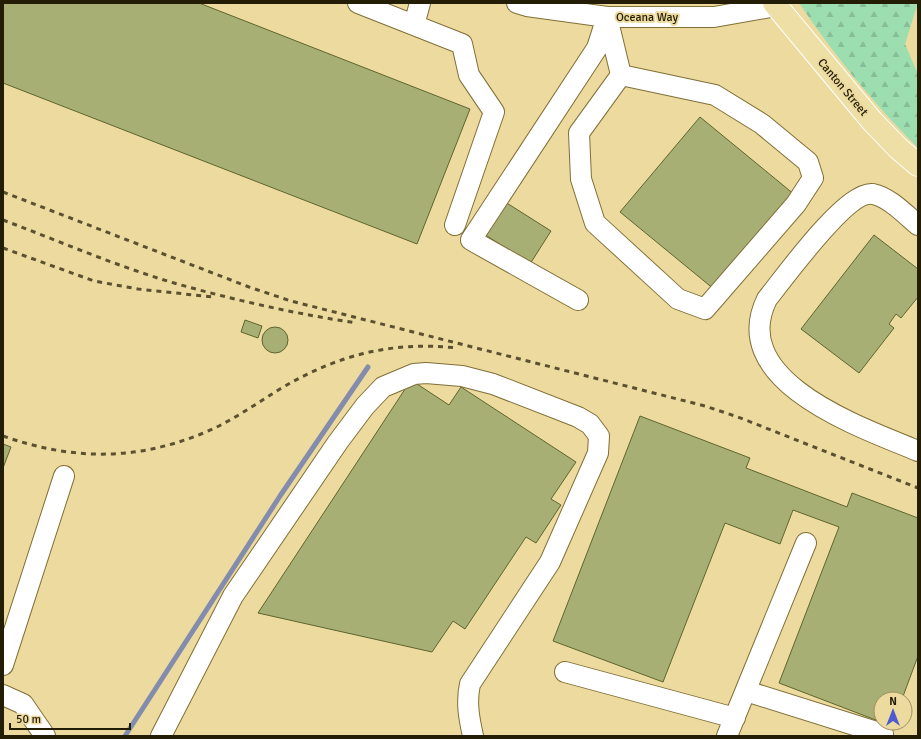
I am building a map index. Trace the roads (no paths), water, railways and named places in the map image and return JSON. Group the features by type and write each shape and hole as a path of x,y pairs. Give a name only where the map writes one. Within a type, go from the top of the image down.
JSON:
{"main road":[{"name":"Canton Street","path":"775,5 872,121 898,148 918,165"}],"lane":[{"path":"358,3 462,44 470,75 494,112 455,225"},
{"path":"414,25 420,3"},
{"name":"Oceana Way","path":"517,3 527,6 607,17 714,17 775,5"},
{"path":"607,17 621,75 579,133 581,179 596,223 678,299 705,308 796,204 813,178 808,162 762,124 715,95 621,75"},
{"path":"578,300 471,240 597,48 607,17"},
{"path":"918,225 890,202 874,194 866,194 848,205 830,221 767,299 763,307 759,334 769,360 777,371 798,393 828,411 854,424 918,451"},
{"path":"161,736 233,596 346,430 383,387 414,374 426,373 462,376 493,384 578,417 590,424 599,436 598,453 555,552 470,684 467,696 468,712 473,736"},
{"path":"3,665 64,476"},
{"path":"727,736 806,543"},
{"path":"565,672 735,718"},
{"path":"746,691 883,734"},
{"path":"3,695 23,704 45,736"}],"waterway":[{"path":"125,736 280,496 368,367"}],"railway":[{"path":"3,192 249,287 291,301 705,406 738,417 918,488"},
{"path":"3,220 109,261 174,283 265,306 357,323"},
{"path":"3,248 94,281 138,289 213,297"},
{"path":"3,436 53,450 78,453 127,453 151,449 176,443 211,430 301,377 344,359 387,349 433,346 457,348"}]}
